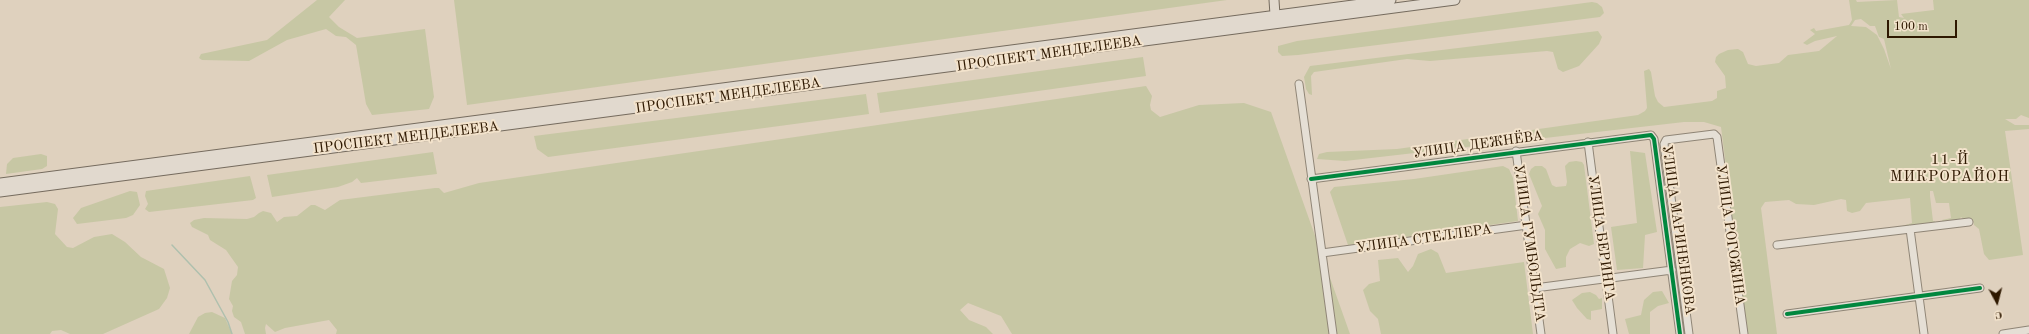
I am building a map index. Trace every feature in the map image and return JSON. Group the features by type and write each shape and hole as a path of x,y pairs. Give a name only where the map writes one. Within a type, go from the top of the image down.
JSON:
{"main road":[{"path":"1274,0 1275,15"},
{"name":"ПРОСПЕКТ МЕНДЕЛЕЕВА","path":"873,73 1275,15 1391,0"},
{"name":"ПРОСПЕКТ МЕНДЕЛЕЕВА","path":"0,192 485,124 873,73 1455,0"},
{"name":"ПРОСПЕКТ МЕНДЕЛЕЕВА","path":"0,183 335,144"}],"street":[{"path":"1299,84 1333,334"},
{"name":"УЛИЦА ДЕЖНЁВА","path":"1312,179 1647,134"},
{"name":"УЛИЦА МАРИНЕНКОВА","path":"1647,134 1651,135 1654,139 1680,334"},
{"name":"УЛИЦА РОГОЖИНА","path":"1689,334 1664,144 1666,140 1714,134 1716,135 1744,334"},
{"name":"УЛИЦА БЕРИНГА","path":"1588,142 1607,278 1613,334"},
{"name":"УЛИЦА ГУМБОЛЬДТА","path":"1516,151 1541,334"},
{"path":"1777,245 1969,222"},
{"name":"УЛИЦА СТЕЛЛЕРА","path":"1322,253 1526,225"},
{"path":"1910,229 1924,334"},
{"path":"1535,288 1672,270"},
{"path":"1786,314 1980,288"},
{"path":"2002,334 2027,332"}],"green space":[{"path":"317,0 345,0 329,17 339,27 357,38 425,29 434,97 429,109 372,115 366,104 356,45 346,37 336,36 326,29 287,40 249,61 202,60 199,58 201,54 267,40"},
{"path":"454,0 1227,0 467,105"},
{"path":"1849,0 1856,0 1857,2 1897,0 1899,17 1904,18 1901,14 1934,10 1933,0 2029,0 2029,118 2021,115 2016,119 2005,119 2015,125 2029,125 2029,129 2005,131 2023,255 1989,260 1984,254 1979,229 1974,225 1973,220 1966,221 1961,217 1958,222 1943,223 1942,220 1951,218 1949,203 1936,203 1933,191 1930,191 1930,196 1933,221 1935,221 1934,225 1905,228 1902,226 1912,223 1910,198 1866,203 1860,211 1852,213 1847,211 1846,200 1841,199 1814,205 1796,204 1789,200 1765,202 1761,208 1777,334 1747,334 1721,127 1704,122 1684,122 1345,161 1317,159 1319,154 1327,152 1397,149 1638,115 1647,108 1644,71 1649,69 1651,72 1655,96 1658,102 1664,107 1712,101 1717,98 1717,91 1726,88 1725,76 1715,62 1716,57 1719,54 1728,50 1738,49 1743,52 1748,64 1756,66 1779,63 1788,55 1819,51 1837,36 1815,41 1807,45 1803,43 1815,34 1810,30 1814,28 1816,31 1849,25 1852,20","holes":["1861,19 1870,26 1875,26 1879,37 1884,39 1891,69 1877,35 1866,27 1851,26 1855,20"]},
{"path":"1592,2 1597,3 1602,7 1604,13 1600,17 1298,55 1282,56 1278,52 1278,46 1297,41"},
{"path":"1598,31 1602,37 1599,44 1579,66 1563,72 1558,69 1553,52 1547,51 1430,61 1407,59 1314,72 1311,76 1312,95 1309,94 1306,89 1304,77 1310,66"},
{"path":"1143,57 1146,76 880,113 877,93"},
{"path":"1146,86 1152,96 1150,105 1151,110 1160,117 1199,105 1244,103 1271,112 1350,334 1012,334 1001,316 968,303 960,310 969,320 986,327 993,334 336,334 337,330 329,320 285,328 275,332 266,324 266,334 245,334 241,322 234,317 232,311 233,306 229,299 232,281 237,275 238,267 226,250 210,240 208,235 192,227 190,223 194,220 204,218 247,219 254,217 263,211 271,213 277,222 284,217 297,216 311,205 315,205 325,210 340,200 435,188 439,188 444,193 479,183"},
{"path":"866,94 869,114 548,157 537,149 534,136"},
{"path":"1630,151 1645,153 1657,232 1645,235 1643,268 1617,270 1611,227 1637,223"},
{"path":"433,152 437,174 361,183 357,178 352,182 338,187 272,197 267,175"},
{"path":"41,154 47,156 47,166 42,169 6,174 7,164 13,158"},
{"path":"1569,162 1582,162 1584,165 1594,244 1589,246 1580,243 1570,249 1566,257 1566,267 1556,269 1545,249 1545,230 1538,214 1542,206 1529,174 1531,169 1535,166 1542,166 1546,169 1552,185 1556,187 1566,186 1565,166"},
{"path":"1503,166 1509,169 1513,178 1518,221 1348,245 1330,192 1334,187 1414,179"},
{"path":"250,176 256,198 253,200 149,212 145,209 148,204 145,196 146,191"},
{"path":"130,191 137,192 140,205 133,215 126,218 77,224 73,218 81,208"},
{"path":"47,202 55,204 58,209 55,234 67,247 73,248 94,237 112,234 125,242 141,257 164,269 170,288 167,298 159,309 103,334 70,334 61,330 52,331 50,334 0,334 0,207"},
{"path":"1431,249 1438,253 1446,273 1524,262 1533,334 1381,334 1378,319 1370,311 1363,290 1369,284 1380,281 1378,260 1398,258 1408,272 1413,266 1418,254"},
{"path":"1662,291 1669,303 1658,306 1650,312 1650,334 1629,334 1625,319 1641,315 1644,300 1653,292"},
{"path":"1590,292 1596,295 1599,299 1602,298 1602,309 1591,311 1591,320 1587,319 1572,300 1582,293"},
{"path":"212,312 225,318 232,334 189,334 198,317 205,313"}],"waterway":[{"path":"172,245 205,280 228,322 232,334"}],"cycle path":[{"path":"1311,179 1651,135 1654,139 1680,334"},
{"path":"1787,314 1980,288"}],"district":[{"name":"11-Й МИКРОРАЙОН","path":"1950,168"}]}
